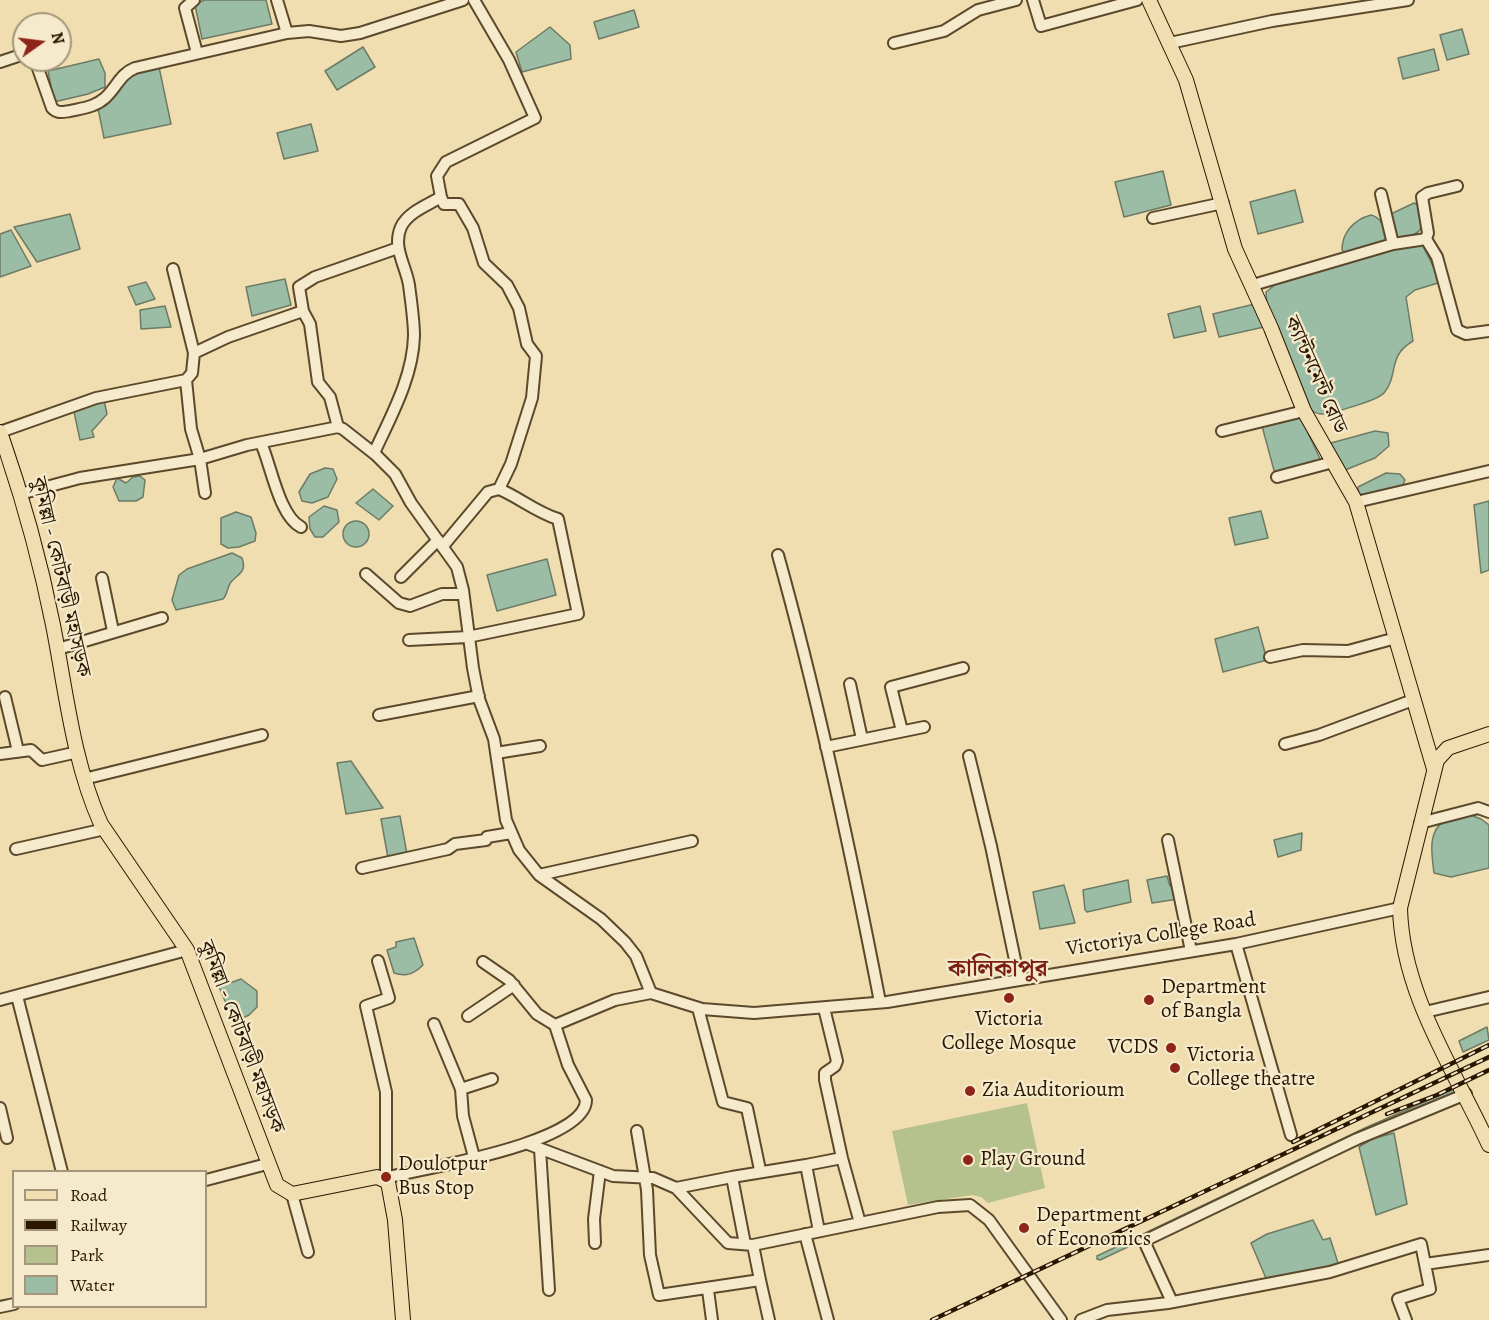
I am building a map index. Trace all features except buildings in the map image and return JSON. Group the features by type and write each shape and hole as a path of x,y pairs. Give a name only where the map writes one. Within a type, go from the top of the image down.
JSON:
{"main road":[{"name":"ক্যান্টনমেন্ট রোড","path":"1149,0 1186,80 1235,249 1253,285 1304,411 1356,502 1434,769"},
{"name":"কুমিল্লা - কোটবাড়ী মহাসড়ক","path":"0,432 39,562 78,752 92,805 105,830 187,950 267,1164 277,1185 292,1194"},
{"path":"1489,734 1448,748 1437,760 1419,823 1400,908 1408,969 1425,1012 1489,1145"},
{"path":"292,1194 378,1177 386,1180 390,1186 395,1220 404,1320"}],"street":[{"path":"194,0 185,8 197,54"},
{"path":"277,0 287,33"},
{"path":"39,72 52,108 62,112 99,102 126,72 287,33 309,31 341,36 360,33 463,0"},
{"path":"474,0 509,60 535,118 446,162 437,176 444,204 459,204 467,215 484,263 507,285 519,308 527,344 536,356 532,398 511,464 499,489"},
{"path":"894,43 944,31 978,10 1016,0"},
{"path":"1033,0 1039,25 1045,26 1137,0"},
{"path":"1170,43 1272,21 1408,0"},
{"path":"1457,186 1428,193 1422,197 1428,233 1426,239 1441,267 1457,330 1466,334 1489,331"},
{"path":"1381,194 1393,244"},
{"path":"374,453 396,405 411,364 414,335 409,286 398,248 401,227 417,210 441,197"},
{"path":"1153,218 1223,203"},
{"path":"1253,285 1393,244 1426,239"},
{"path":"398,248 315,277 302,284 298,291 303,311 310,324 318,382 330,397 338,427 374,453 395,474 411,504 457,567 479,696 496,753 506,820 519,850 539,875 601,919 625,942 636,956 651,993"},
{"path":"0,432 86,401 186,380 192,373 194,353 173,269"},
{"path":"194,353 303,311"},
{"path":"186,380 191,429 200,459 206,493"},
{"path":"1222,431 1304,411"},
{"path":"20,494 80,478 200,459 261,443 338,427"},
{"path":"261,443 269,462 273,483 292,523 301,527"},
{"path":"1277,477 1333,462"},
{"path":"1356,502 1489,471"},
{"path":"401,577 440,543 488,492 499,489 514,495 538,512 558,519 578,614 468,637 409,640"},
{"path":"778,555 801,639 851,850 880,1002"},
{"path":"366,574 399,603 410,606 442,594 463,594"},
{"path":"102,578 113,631"},
{"path":"58,649 162,618"},
{"path":"1270,657 1303,650 1348,651 1396,638"},
{"path":"902,731 891,687 963,668"},
{"path":"850,684 862,739"},
{"path":"379,715 479,696"},
{"path":"5,697 18,751"},
{"path":"1285,744 1319,735 1413,700"},
{"path":"826,747 924,726"},
{"path":"84,779 262,735"},
{"path":"496,753 540,746"},
{"path":"0,754 31,750 42,760 78,752"},
{"path":"969,756 1019,979"},
{"path":"1419,823 1487,809"},
{"path":"16,849 105,830"},
{"path":"362,868 511,833"},
{"path":"1168,840 1191,951"},
{"path":"539,875 692,841"},
{"name":"Victoriya College Road","path":"555,1025 615,1000 651,993 698,1008 754,1012 880,1002 1236,944 1400,908"},
{"path":"1236,944 1290,1135"},
{"path":"0,1000 187,950"},
{"path":"378,961 390,998 366,1006 386,1092 386,1180"},
{"path":"386,1180 389,1176 528,1144 569,1125 586,1105 585,1094 568,1065 555,1025 537,1014 514,985 483,962"},
{"path":"468,1016 514,985"},
{"path":"18,996 62,1170"},
{"path":"1425,1012 1489,997"},
{"path":"698,1008 723,1102 747,1108 760,1170"},
{"path":"824,1008 837,1061 835,1066 826,1070 825,1080 842,1158 860,1223"},
{"path":"434,1024 461,1089 463,1116 474,1157"},
{"path":"461,1089 492,1079"},
{"path":"1172,1302 1144,1241 1357,1139 1466,1094"},
{"path":"0,1108 7,1138"},
{"path":"637,1131 647,1191 650,1255 659,1295 708,1290 760,1280"},
{"path":"528,1144 613,1176 652,1178 676,1188 728,1243 749,1245 947,1205 970,1205 989,1220 1061,1320"},
{"path":"540,1149 549,1290"},
{"path":"676,1188 760,1170 842,1158"},
{"path":"207,1180 267,1164"},
{"path":"806,1165 819,1231"},
{"path":"595,1243 594,1218 600,1171"},
{"path":"732,1176 769,1320"},
{"path":"292,1194 308,1252"},
{"path":"805,1234 828,1320"},
{"path":"1081,1320 1107,1310 1172,1302 1330,1272 1421,1244 1430,1289 1398,1299 1407,1320"},
{"path":"1425,1264 1489,1255"},
{"path":"708,1290 712,1320"}],"green space":[{"name":"Play Ground","path":"1027,1103 1045,1188 988,1203 981,1197 972,1195 908,1205 892,1131"}],"water":[{"path":"204,0 266,0 272,24 202,39 195,5"},
{"path":"634,10 639,27 599,39 594,22"},
{"path":"550,27 570,45 571,59 522,72 516,52"},
{"path":"1462,29 1469,54 1447,60 1440,35"},
{"path":"363,47 375,67 337,90 325,71"},
{"path":"1434,49 1439,70 1403,79 1398,58"},
{"path":"99,59 105,73 105,87 88,94 54,102 48,72 72,72 72,65"},
{"path":"159,67 171,124 104,138 98,108 126,77"},
{"path":"311,124 318,151 284,159 277,133"},
{"path":"1163,171 1171,205 1124,217 1115,182"},
{"path":"1295,190 1303,222 1258,234 1250,202"},
{"path":"1414,203 1420,206 1421,227 1409,236 1393,238 1389,218 1393,213"},
{"path":"70,214 80,249 37,262 14,227"},
{"path":"1371,215 1381,221 1387,240 1347,254 1342,250 1346,233 1359,220"},
{"path":"11,230 31,266 0,277 0,234"},
{"path":"1416,242 1422,244 1440,280 1438,283 1415,290 1406,297 1413,341 1396,359 1391,379 1384,393 1335,412 1321,414 1311,410 1308,408 1267,307 1266,292 1276,284"},
{"path":"285,279 291,305 252,316 246,287"},
{"path":"146,282 155,299 136,305 128,287"},
{"path":"1259,303 1264,327 1219,337 1213,314"},
{"path":"165,306 171,327 141,329 140,310"},
{"path":"1200,306 1206,331 1174,338 1168,314"},
{"path":"104,400 107,414 92,431 94,437 80,440 73,407"},
{"path":"1300,416 1322,463 1275,474 1262,426"},
{"path":"1375,431 1388,433 1389,446 1375,458 1345,470 1330,449 1331,443"},
{"path":"325,468 333,469 337,479 328,497 312,503 302,501 299,492 310,474"},
{"path":"1386,473 1400,474 1405,480 1402,487 1359,495 1358,487"},
{"path":"140,476 145,480 143,497 136,501 119,501 113,487 117,478 126,483 133,477"},
{"path":"373,489 393,506 379,520 356,503"},
{"path":"1489,501 1489,570 1481,573 1474,505"},
{"path":"324,506 337,510 339,522 323,537 315,537 310,529 309,517"},
{"path":"1261,511 1268,538 1235,545 1229,518"},
{"path":"236,512 251,517 256,533 255,541 228,548 221,544 221,518"},
{"path":"356,521 365,525 369,534 365,543 356,547 347,543 343,534 347,525"},
{"path":"232,553 242,558 244,566 230,584 223,599 176,610 172,600 179,575 187,569"},
{"path":"547,559 556,595 497,611 487,575"},
{"path":"1258,627 1267,660 1223,672 1215,639"},
{"path":"351,761 383,808 346,814 337,763"},
{"path":"1468,814 1489,825 1489,868 1451,877 1434,873 1432,845 1435,831 1446,820"},
{"path":"400,816 407,854 388,858 381,819"},
{"path":"1302,833 1301,850 1278,857 1274,840"},
{"path":"1167,876 1170,886 1175,886 1178,899 1152,903 1147,880"},
{"path":"1128,880 1131,902 1087,912 1085,910 1083,890"},
{"path":"1064,885 1075,923 1040,929 1033,892"},
{"path":"414,938 423,965 410,974 394,973 387,950 396,947 396,942"},
{"path":"241,979 257,991 257,1007 249,1015 234,1022 219,987"},
{"path":"1487,1027 1489,1040 1463,1052 1459,1041"},
{"path":"1456,1088 1460,1091 1100,1260 1097,1259 1097,1256 1365,1128"},
{"path":"1394,1133 1407,1204 1376,1215 1359,1147 1372,1139"},
{"path":"1313,1220 1323,1240 1330,1238 1339,1266 1268,1283 1251,1243 1267,1234"}],"railway":[{"path":"1293,1142 1489,1045"},
{"path":"932,1320 1489,1057"},
{"path":"1387,1114 1437,1095 1489,1070"}],"place":[{"name":"Victoria College Mosque","path":"1009,998"},
{"name":"Department of Bangla","path":"1149,1000"},
{"name":"VCDS","path":"1171,1048"},
{"name":"Victoria College theatre","path":"1175,1068"},
{"name":"Zia Auditorioum","path":"970,1091"},
{"name":"Play Ground","path":"968,1160"},
{"name":"Doulotpur Bus Stop","path":"386,1177"},
{"name":"Department of Economics","path":"1024,1228"}],"district":[{"name":"কালিকাপুর","path":"998,970"}]}
